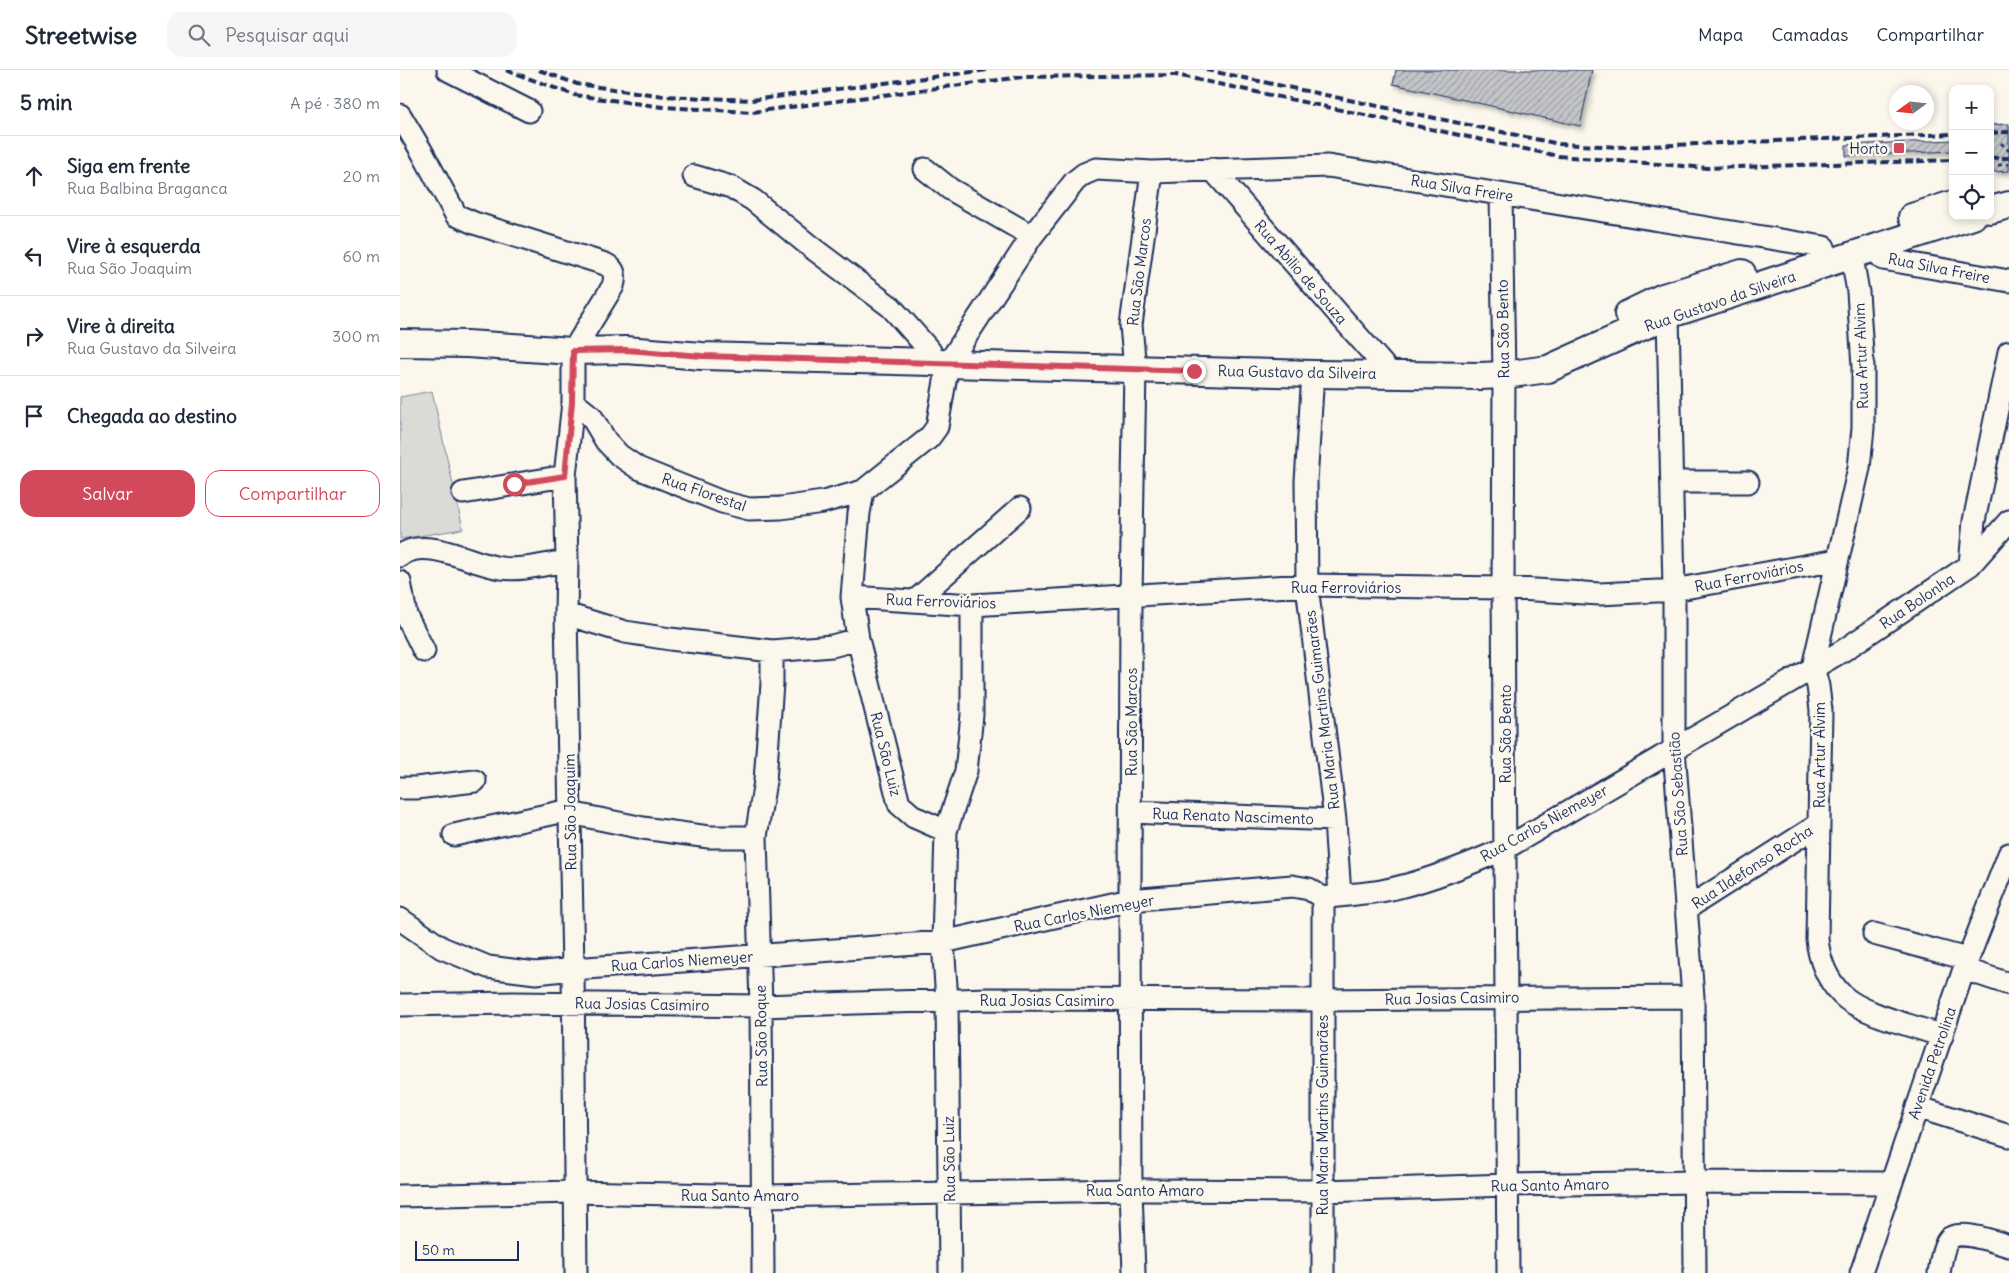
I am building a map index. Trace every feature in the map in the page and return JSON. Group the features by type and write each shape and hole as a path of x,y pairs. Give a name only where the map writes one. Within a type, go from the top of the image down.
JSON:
{"main road":[{"path":"1994,191 2009,186"},
{"path":"1994,209 2009,204"},
{"name":"Rua Gustavo da Silveira","path":"1504,375 1663,297 1824,247 1949,205"},
{"name":"Rua Gustavo da Silveira","path":"400,343 467,344 573,351 626,350 702,356 1135,369 1313,374 1504,375 1548,369 1668,315 1961,220"}],"street":[{"path":"448,70 530,111"},
{"path":"400,115 452,209 460,218 605,264 612,269 615,280 613,286 573,351"},
{"name":"Rua Silva Freire","path":"1032,236 1075,181 1084,174 1096,169 1152,172 1328,166 1824,247"},
{"path":"863,491 919,448 937,426 940,412 940,363 1032,236 950,189 926,169"},
{"name":"Rua Abilio de Souza","path":"1212,169 1391,374"},
{"name":"Rua São Marcos","path":"1134,1273 1131,1190 1130,900 1131,597 1135,369 1131,325 1152,172"},
{"path":"694,176 730,187 753,200 811,247 891,307 940,363"},
{"name":"Rua São Bento","path":"1501,195 1504,375 1508,1273"},
{"name":"Rua Silva Freire","path":"1863,253 1883,259 2009,281"},
{"name":"Rua Artur Alvim","path":"1863,253 1858,292 1864,367 1863,428 1858,468 1813,668 1818,686 1821,710 1817,939 1819,956 1831,981 1842,996 1864,1009 1942,1036"},
{"name":"Rua São Sebastião","path":"1668,315 1674,590 1674,750 1694,997 1694,1273"},
{"name":"Rua São Joaquim","path":"573,351 572,402 565,476 576,1273"},
{"path":"1970,565 1974,521 2009,352"},
{"name":"Rua Maria Martins Guimarães","path":"1313,374 1306,481 1307,585 1335,820 1332,897 1322,1000 1323,1273"},
{"name":"Rua Florestal","path":"572,402 591,416 606,441 619,455 638,468 722,502 749,508 781,508 823,502 863,491"},
{"path":"463,493 565,476"},
{"path":"1672,482 1748,482"},
{"name":"Rua São Luiz","path":"863,491 858,522 852,597 858,639 899,804 914,817 946,831 944,942 947,1001 950,1273"},
{"path":"915,600 1020,508"},
{"name":"Rua Bolonha","path":"1813,668 1844,650 1970,565 2009,521"},
{"path":"400,556 423,549 442,550 502,568 567,561"},
{"name":"Rua Ferroviários","path":"852,597 972,605 1307,585 1504,588 1600,594 1674,590 1837,560"},
{"path":"400,582 406,615 424,651"},
{"path":"946,831 966,771 972,715 972,605"},
{"path":"566,614 625,632 772,651 832,646 858,639"},
{"name":"Rua São Roque","path":"763,1273 761,1006 756,837 765,781 772,683 772,651"},
{"name":"Rua Carlos Niemeyer","path":"400,919 442,948 488,967 536,973 944,942 1130,900 1292,886 1309,889 1332,897 1381,890 1422,880 1464,866 1506,848 1813,668"},
{"path":"400,788 475,781"},
{"path":"454,835 570,811 642,828 710,837 756,837"},
{"name":"Rua Renato Nascimento","path":"1131,812 1335,820"},
{"name":"Rua Ildefonso Rocha","path":"1686,909 1818,824"},
{"name":"Avenida Petrolina","path":"1861,1273 1965,964 2009,854"},
{"path":"1874,934 1965,964 2009,984"},
{"name":"Rua Josias Casimiro","path":"400,1005 761,1006 988,999 1322,1000 1507,997 1694,997"},
{"path":"1917,1107 2009,1136"},
{"name":"Rua Santo Amaro","path":"400,1196 575,1192 763,1196 1131,1190 1322,1191 1694,1182 1890,1183"},
{"path":"1940,1273 1945,1245 1950,1238 1957,1235 2009,1246"}],"path":[{"path":"2001,143 2009,151"},
{"path":"1994,166 2009,164"}],"shaded area":[{"path":"432,391 463,529 400,539 400,397"}],"building":[{"path":"1396,70 1592,70 1580,126 1393,84"},
{"path":"2009,124 2009,171 1994,172 1994,125"},
{"name":"Horto","path":"1949,140 1949,151 1846,156 1846,145"}],"railway":[{"path":"506,70 574,95 663,107 752,112 1022,77 1176,75 1558,156 1708,168 1949,160"},
{"path":"539,70 577,84 664,96 751,100 988,70"},
{"path":"1206,70 1559,144 1621,147 1949,134"},
{"path":"1994,133 2009,132"},
{"path":"1994,158 2009,158"}],"place":[{"name":"Horto","path":"1899,148"}],"route":[{"path":"514,484 565,476 572,402 573,351 626,350 702,356 1194,371"}]}
